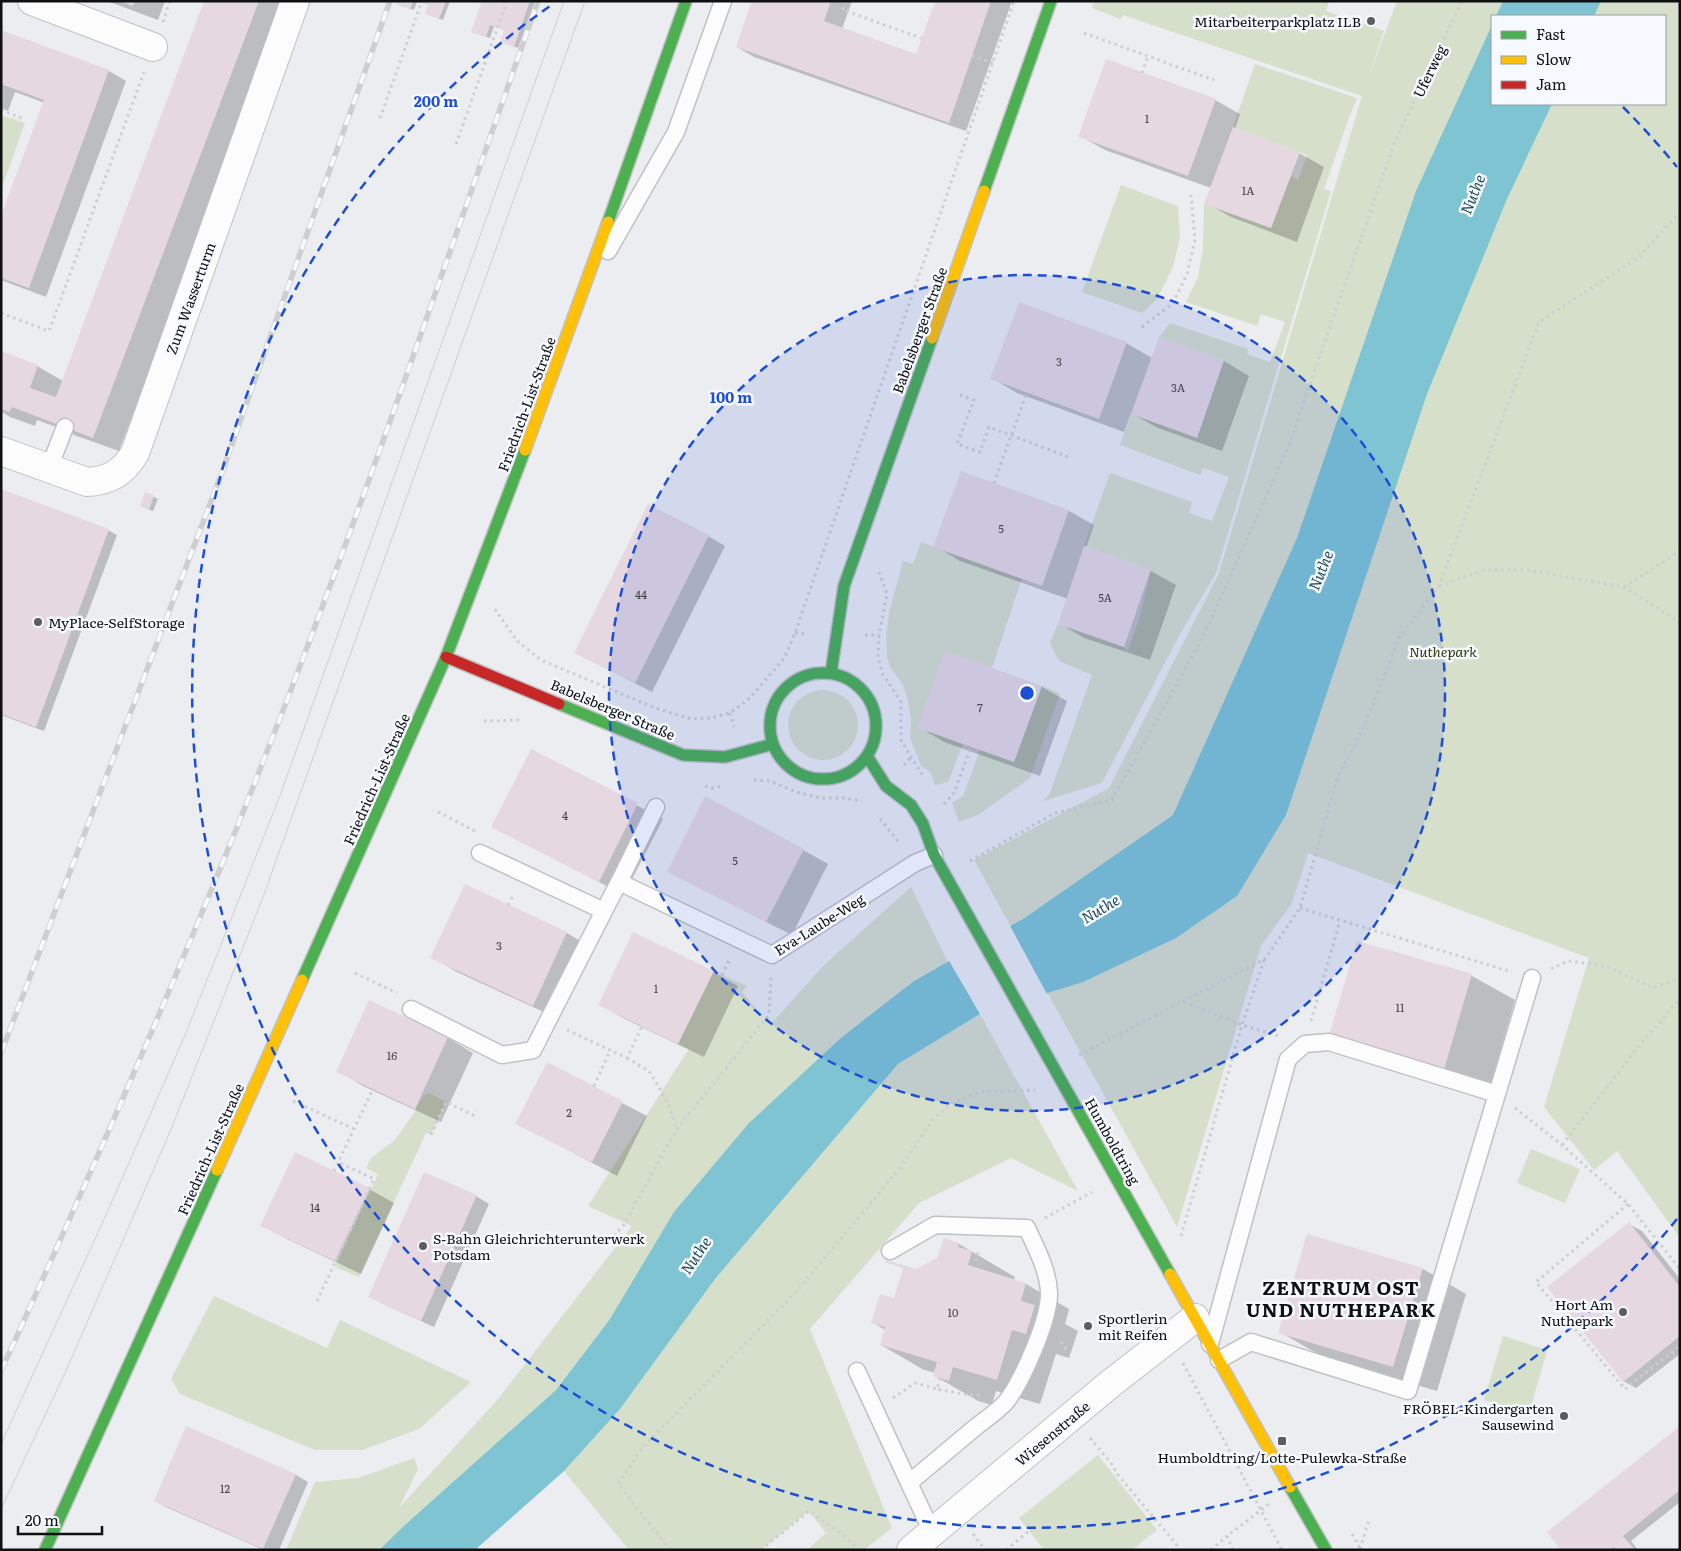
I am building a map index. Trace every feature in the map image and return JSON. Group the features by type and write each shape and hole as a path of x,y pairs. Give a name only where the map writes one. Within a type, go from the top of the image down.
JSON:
{"street":[{"path":"32,1 154,47"},
{"name":"Zum Wasserturm","path":"1,451 87,482 98,482 119,473 128,464 134,453 296,1"},
{"name":"Friedrich-List-Straße","path":"45,1550 239,1122 446,657 580,301 686,1"},
{"name":"Babelsberger Straße","path":"831,673 844,586 1051,1"},
{"name":"Babelsberger Straße","path":"446,657 683,754 724,757 773,744"},
{"path":"813,673 831,673 848,679 862,690 872,705 876,722 874,740 866,756 855,768 840,776 824,779 808,777 793,770 781,758 773,744 769,726 773,708 782,692 796,680 813,673"},
{"name":"Humboldtring","path":"866,756 886,786 912,806 923,824 934,855 1326,1550"},
{"name":"Wiesenstraße","path":"911,1550 1071,1416 1195,1318"}],"lane":[{"path":"580,301 676,132 723,1"},
{"path":"49,468 65,427"},
{"path":"411,1009 502,1055 533,1050 656,807"},
{"path":"480,853 604,911"},
{"name":"Eva-Laube-Weg","path":"618,882 772,955 915,863 934,855"},
{"path":"1219,1360 1251,1342 1408,1391 1532,978"},
{"path":"1210,1344 1288,1060 1305,1044 1329,1042 1497,1094"},
{"path":"890,1251 935,1225 1027,1228 1044,1266 1049,1292 1048,1305 1038,1338 1005,1402 909,1483"},
{"path":"857,1371 932,1532"}],"path":[{"path":"1,314 49,331 170,1"},
{"path":"380,118 422,1"},
{"path":"456,144 507,1"},
{"path":"846,1 843,10 922,38"},
{"path":"517,641 541,660 563,670 654,708 691,719 711,718 730,714 750,698 785,657 795,633 1014,1"},
{"name":"Uferweg","path":"970,861 1055,813 1112,800 1204,634 1288,447 1395,140 1462,1"},
{"path":"1084,34 1214,80"},
{"path":"972,56 993,63"},
{"path":"1142,73 1148,56"},
{"path":"1,110 24,119"},
{"path":"1142,327 1173,303 1187,274 1195,240 1191,195"},
{"path":"1168,1269 1180,1240 1242,1025 1264,959 1300,908 1337,778 1363,728 1400,637 1439,586 1539,322 1638,258 1680,212"},
{"path":"994,483 1026,392"},
{"path":"960,395 974,400 958,444 980,452 988,427 1071,458"},
{"path":"1624,587 1680,551"},
{"path":"1439,586 1484,570 1528,570 1624,587 1680,622"},
{"path":"887,594 879,635 878,655 882,673 901,702 901,740 912,756"},
{"path":"942,806 954,793 971,747"},
{"path":"752,780 770,781 796,792 821,798 844,798 867,802"},
{"path":"438,812 486,837 480,853"},
{"path":"879,817 915,863"},
{"path":"1300,908 1532,978 1568,962 1606,966 1653,988 1680,978"},
{"path":"1183,1002 1242,1025 1305,1044 1340,921"},
{"path":"605,1245 623,1226 677,1129 769,1015 772,955"},
{"path":"1072,1058 1264,959"},
{"path":"355,973 407,998 411,1009"},
{"path":"1562,1145 1638,1047 1680,999"},
{"path":"549,1021 627,1058 648,1071 666,1099 677,1129"},
{"path":"627,1058 642,1026"},
{"path":"594,1086 610,1051"},
{"path":"334,1171 373,1089"},
{"path":"670,1550 618,1484 643,1447 797,1291 900,1168 933,1119 954,1102 979,1092 1041,1090"},
{"path":"1497,1094 1562,1145 1628,1204 1680,1269"},
{"path":"293,1101 354,1129"},
{"path":"430,1135 446,1102 473,1115 476,1110"},
{"path":"317,1301 374,1179 338,1162"},
{"path":"1628,1204 1536,1282 1625,1389 1680,1346"},
{"path":"1170,1339 1282,1550"},
{"path":"937,1389 940,1378"},
{"path":"875,1410 915,1383 968,1395 982,1395 1001,1389 1019,1378"},
{"path":"1071,1416 1180,1550"},
{"path":"1211,1550 1290,1487"},
{"path":"761,1550 809,1510 860,1550"},
{"path":"1360,1550 1369,1520"},
{"path":"1006,1550 1029,1531"},
{"path":"1227,1536 1233,1550"}],"green space":[{"name":"Nuthepark","path":"1094,1 1329,1 1326,11 1384,31 1369,76 1397,1 1680,1 1680,1238 1617,1151 1594,1170 1544,1107 1589,958 1308,853 1292,903 1261,946 1177,1227 974,860 1109,788 1219,573 1362,96 1123,15 1121,19 1092,8"},
{"path":"1255,64 1357,98 1324,189 1331,191 1216,573 1180,634 1102,783 1043,801 1050,793 1092,675 1059,661 1050,643 1058,624 1124,647 1127,652 1139,620 1151,570 1084,546 1110,473 1192,502 1189,513 1212,521 1229,477 1203,468 1200,475 1120,445 1131,414 1197,437 1224,361 1159,337 1170,323 1248,349 1247,354 1270,362 1285,322 1261,314 1257,326 1186,302 1198,277 1203,248 1204,204 1271,228 1291,176 1298,180 1307,155 1233,127"},
{"path":"1,115 25,123 1,190"},
{"path":"1121,185 1178,206 1180,237 1173,267 1157,299 1142,313 1082,292"},
{"path":"921,542 1022,578 992,668 945,652 918,728 963,744 948,782 935,785 930,772 921,766 910,738 911,718 907,697 903,685 889,665 887,656 886,635 889,613 903,561 913,564"},
{"path":"1042,686 1060,693 1030,778 978,815 959,822 952,803 963,796 980,750 1014,762"},
{"path":"816,690 830,690 843,696 852,705 858,718 856,738 848,750 830,760 816,760 803,754 794,745 788,732 788,718 794,705 803,696"},
{"path":"911,887 948,962 914,981 610,1319 556,1390 379,1550 286,1550 315,1482 358,1478 414,1458 418,1469 399,1508 499,1398 632,1226 588,1206 689,1049 678,1044 714,971 747,986 742,992 770,1025 824,965"},
{"path":"980,1014 1078,1191 1011,1158 919,1203 810,1329 892,1528 864,1550 807,1550 826,1533 809,1511 761,1550 629,1550 564,1471 620,1409 715,1279 898,1064"},
{"path":"429,1093 446,1102 431,1135 426,1133 359,1277 335,1267 378,1174 366,1168 371,1158 395,1140 414,1113 422,1097"},
{"path":"1531,1149 1580,1169 1565,1203 1517,1183"},
{"path":"214,1296 327,1348 340,1320 471,1382 419,1429 362,1450 315,1450 180,1394 171,1379"},
{"path":"1503,1336 1547,1350 1529,1414 1484,1400"},
{"path":"1098,1455 1157,1530 1132,1550 1044,1550 1019,1518"}],"water":[{"path":"1503,1 1601,1 1594,15 1496,15"},
{"name":"Nuthe","path":"1491,27 1491,105 1552,105 1507,199 1427,394 1286,815 1237,896 1176,938 1083,982 980,1014 898,1064 715,1279 620,1409 564,1471 475,1550 379,1550 556,1390 610,1319 674,1212 749,1123 842,1037 914,981 1023,919 1173,815 1297,538 1416,191"}],"pier":[{"path":"1009,924 1048,996 981,1016 948,959"}],"building":[{"path":"119,1 135,1 133,6"},
{"path":"204,1 259,1 93,438 12,407 9,412 1,409 1,351 38,365 30,388 56,397"},
{"path":"397,1 413,1 410,9 396,4"},
{"path":"418,1 446,1 439,19 425,14 428,5"},
{"path":"482,1 530,1 514,47 500,42 504,30 490,25 486,37 471,32"},
{"path":"752,1 831,1 824,21 916,54 935,1 991,1 949,123 736,47"},
{"path":"1,30 109,70 29,288 1,278 1,216 44,100 1,84"},
{"path":"1106,59 1216,99 1188,176 1078,137"},
{"path":"1233,127 1300,152 1271,228 1204,204"},
{"path":"1019,302 1127,342 1099,419 990,379"},
{"path":"1159,337 1224,360 1197,438 1131,414"},
{"path":"961,471 1069,510 1042,586 933,547"},
{"name":"MyPlace-SelfStorage","path":"1,489 109,529 36,727 1,714"},
{"path":"145,492 154,495 149,510 140,506"},
{"path":"648,504 709,535 635,683 574,653"},
{"path":"1084,546 1151,569 1124,647 1058,624"},
{"path":"945,651 1042,686 1014,762 918,728"},
{"path":"531,749 638,803 599,882 491,827"},
{"path":"705,796 804,849 766,922 667,872"},
{"path":"465,884 567,932 533,1006 430,958"},
{"path":"633,932 714,971 678,1044 598,1005"},
{"path":"1357,941 1472,974 1443,1073 1328,1039"},
{"path":"369,1000 448,1037 415,1109 336,1072"},
{"path":"547,1062 623,1101 592,1162 515,1124"},
{"path":"295,1152 370,1188 335,1261 260,1226"},
{"name":"S-Bahn Gleichrichterunterwerk Potsdam","path":"424,1172 477,1195 421,1321 368,1297"},
{"name":"Hort Am Nuthepark","path":"1629,1222 1680,1287 1680,1336 1623,1382 1547,1287"},
{"path":"1307,1234 1423,1268 1393,1367 1278,1333"},
{"path":"944,1238 959,1243 958,1247 972,1251 968,1265 1026,1283 1021,1301 1035,1305 1026,1334 1012,1330 997,1380 953,1367 949,1381 933,1376 937,1362 880,1345 885,1327 871,1323 880,1294 894,1298 903,1268 885,1262 886,1260 916,1269 937,1258"},
{"path":"186,1426 296,1474 263,1549 154,1501"},
{"path":"1680,1426 1680,1490 1623,1536 1635,1550 1616,1550 1614,1547 1610,1550 1561,1550 1547,1532"}],"tram line":[{"path":"1,1444 106,1215 186,1033 281,793 564,1"},
{"path":"1,1509 65,1373 172,1127 263,897 585,1"}],"railway":[{"path":"1,1053 221,475 390,1"},
{"path":"1,1371 131,1080 253,787 364,494 538,1"}],"traffic: fast":[{"path":"608,222 686,1"},
{"path":"984,191 1051,1"},
{"path":"831,673 844,586 932,338"},
{"path":"302,980 446,657 525,450"},
{"path":"823,673 843,677 860,689 872,706 876,726 872,746 860,763 843,775 823,779 803,775 786,763 774,746 770,726 774,706 786,689 803,677 823,673"},
{"path":"559,704 683,755 725,757 773,744"},
{"path":"867,756 886,786 911,805 923,824 934,855 1170,1274"},
{"path":"45,1550 217,1170"},
{"path":"1290,1487 1326,1550"}],"traffic: slow":[{"path":"932,338 984,191"},
{"path":"525,450 608,222"},
{"path":"217,1170 302,980"},
{"path":"1170,1274 1290,1487"}],"traffic: jam":[{"path":"446,657 559,704"}],"place":[{"name":"Mitarbeiterparkplatz ILB","path":"1371,21"},
{"name":"MyPlace-SelfStorage","path":"38,622"},
{"name":"S-Bahn Gleichrichterunterwerk Potsdam","path":"423,1246"},
{"name":"Hort Am Nuthepark","path":"1623,1312"},
{"name":"Sportlerin mit Reifen","path":"1088,1326"},
{"name":"FRÖBEL-Kindergarten Sausewind","path":"1564,1416"},
{"name":"Humboldtring/Lotte-Pulewka-Straße","path":"1282,1441"}],"district":[{"name":"ZENTRUM OST UND NUTHEPARK","path":"1341,1298"}]}
